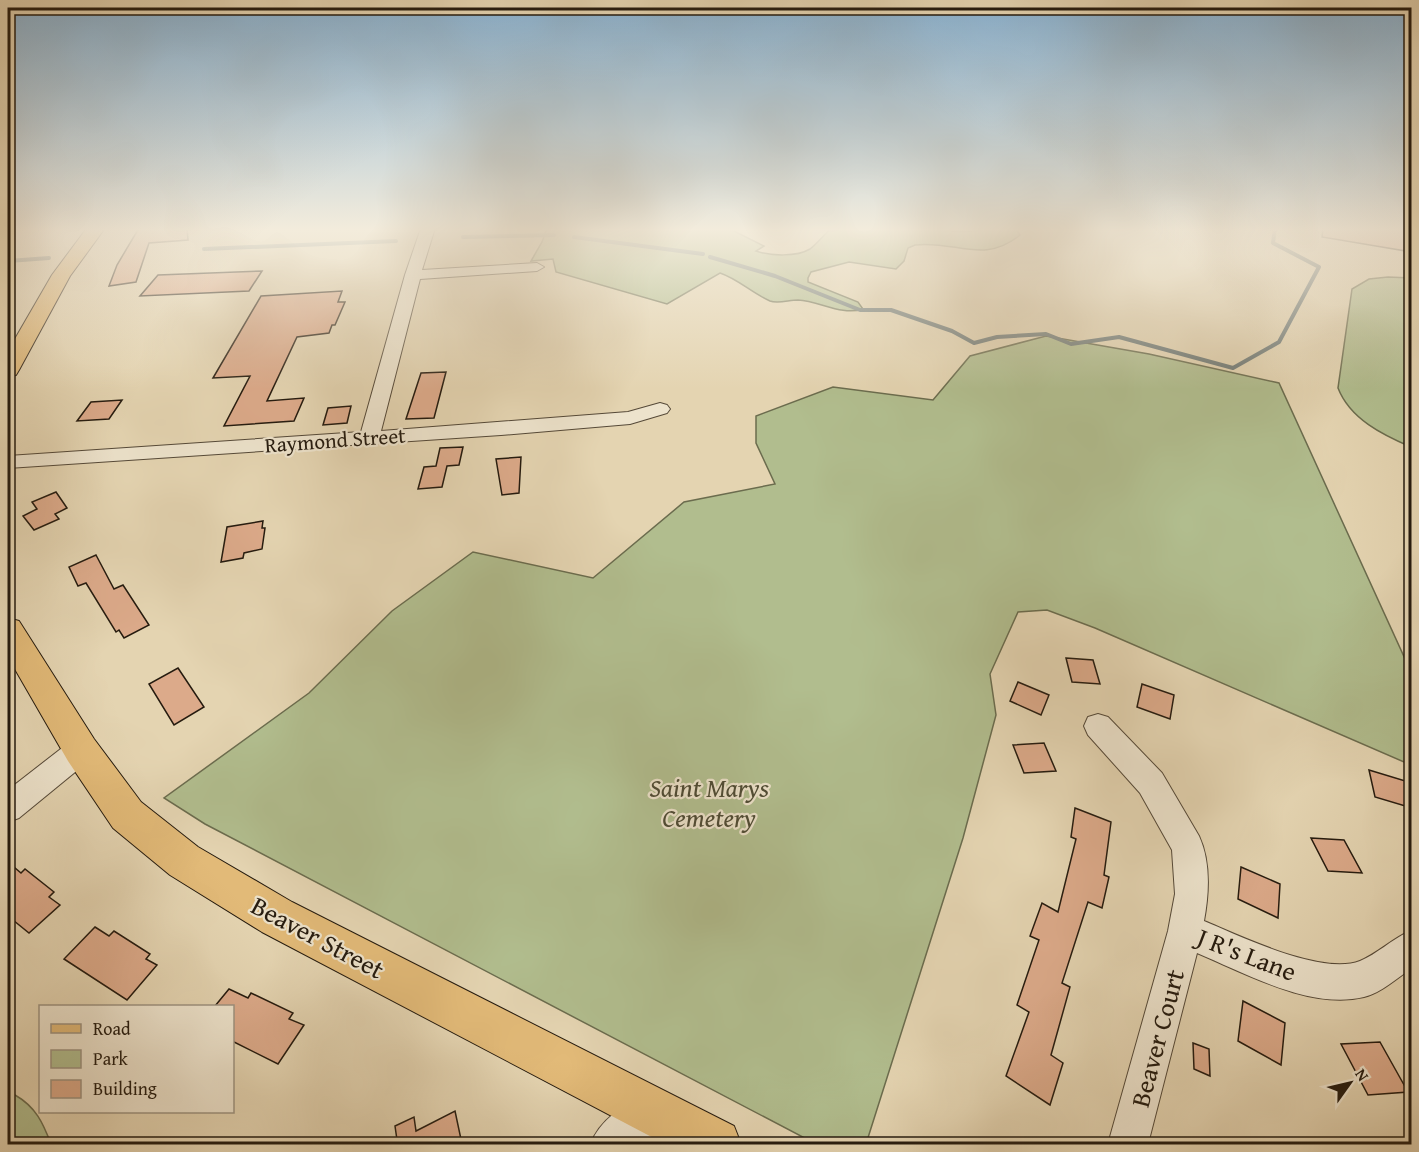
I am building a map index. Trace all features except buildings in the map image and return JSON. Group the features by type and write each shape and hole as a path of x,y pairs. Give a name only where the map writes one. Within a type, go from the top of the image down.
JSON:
{"main road":[{"path":"8,370 57,282"},
{"name":"Beaver Street","path":"8,630 81,750 127,815 184,861 277,917 650,1112 716,1144"}],"street":[{"path":"370,437 411,282"},
{"name":"Raymond Street","path":"8,462 630,418 660,409"},
{"name":"Beaver Court","path":"1098,726 1151,783 1188,847 1192,894 1185,931 1128,1144"},
{"path":"8,808 81,750"},
{"name":"J R's Lane","path":"1185,931 1293,975 1335,981 1364,979 1407,950"},
{"path":"611,1144 650,1112"}],"green space":[{"path":"590,282 705,282 667,304"},
{"path":"737,282 808,282 858,302 863,309 847,311 798,300 776,302"},
{"path":"1364,282 1411,282 1411,447 1368,425 1351,409 1338,388 1352,289"},
{"name":"Saint Marys Cemetery","path":"1046,336 1149,354 1279,383 1411,672 1411,765 1095,628 1047,610 1018,612 990,674 996,715 963,838 866,1144 816,1144 205,824 164,798 309,693 392,611 473,552 593,578 684,502 775,484 756,443 756,416 833,387 933,400 970,356"},
{"path":"15,1095 38,1116 51,1144 8,1144 8,1096"}],"waterway":[{"path":"789,282 860,310 891,310 952,331 974,343 997,337 1046,334 1071,344 1119,337 1233,368 1279,342 1311,282"}]}
